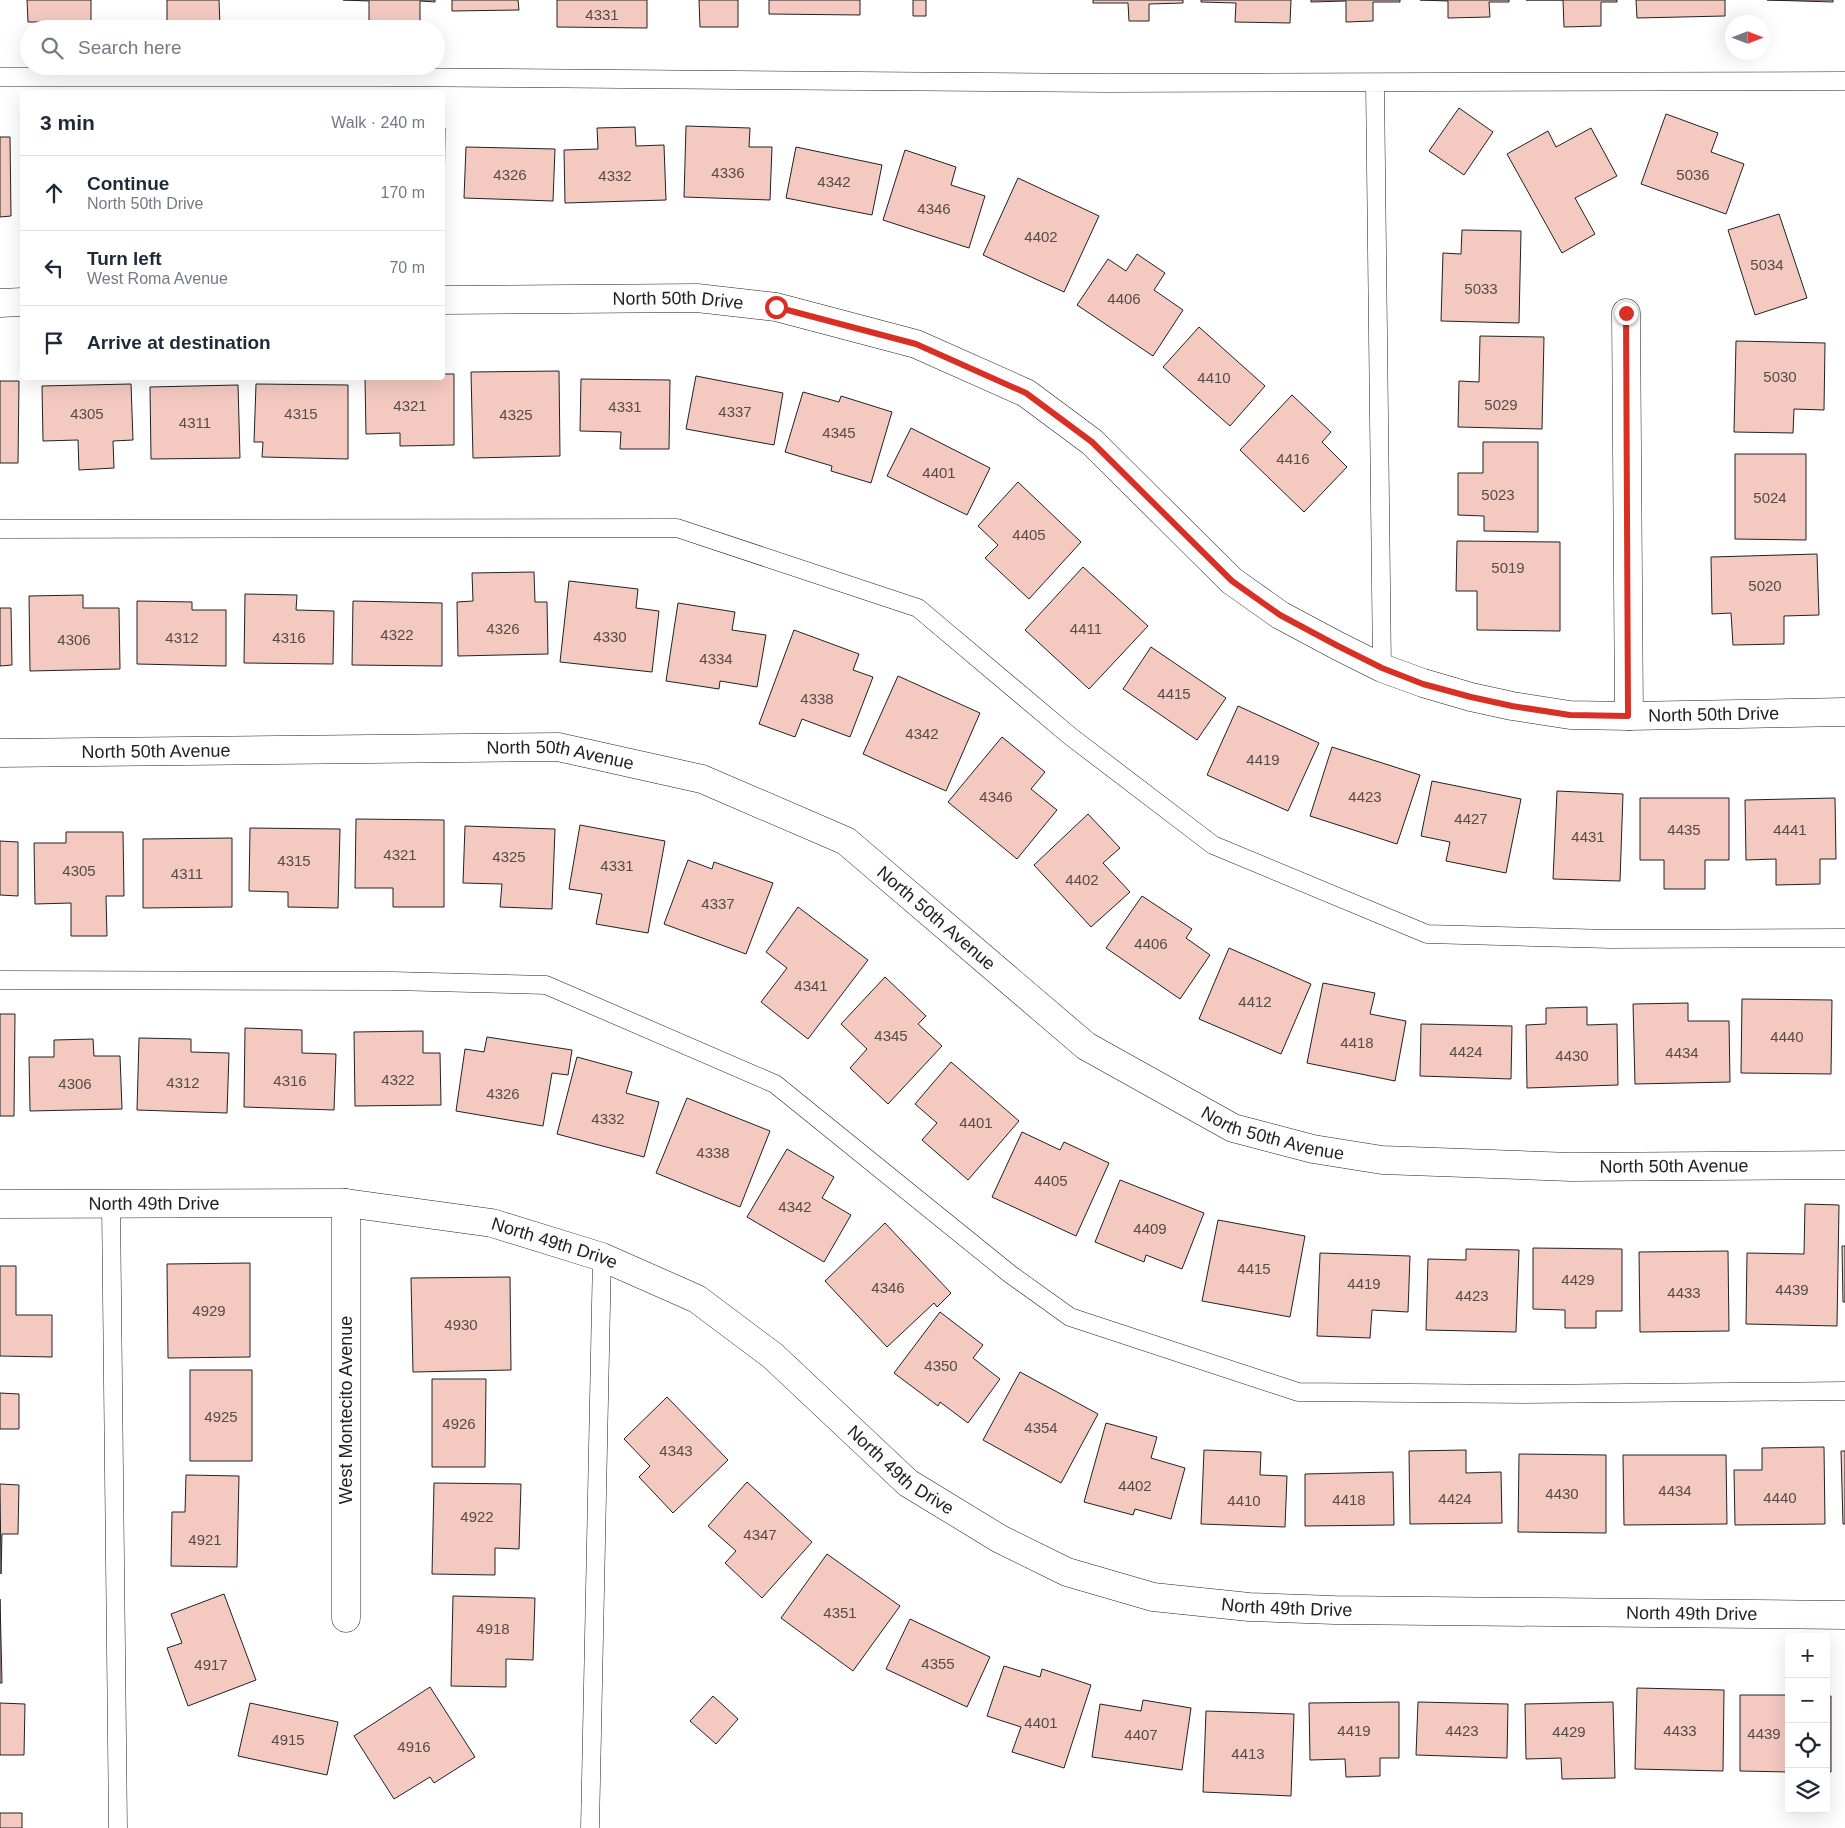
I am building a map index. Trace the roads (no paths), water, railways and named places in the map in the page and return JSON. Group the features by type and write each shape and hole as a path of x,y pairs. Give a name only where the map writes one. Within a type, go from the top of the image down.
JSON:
{"street":[{"name":"North 50th Drive","path":"445,300 697,298 776,307 916,344 1026,393 1092,442 1232,581 1280,615 1382,668 1423,684 1512,706 1570,715 1628,716 1845,712"},
{"path":"0,302 20,302"},
{"path":"1626,313 1628,716"},
{"name":"North 50th Avenue","path":"0,753 558,747 702,779 846,841 1086,1046 1233,1128 1313,1149 1382,1160 1571,1167 1845,1165"},
{"name":"North 49th Drive","path":"0,1204 346,1203 492,1223 602,1257 697,1299 772,1356 908,1483 1000,1539 1067,1572 1152,1597 1249,1607 1334,1610 1845,1615"},
{"name":"West Montecito Avenue","path":"346,1203 346,1618"}],"lane":[{"path":"0,77 377,77 1096,83 1845,81"},
{"path":"1375,83 1382,668"},
{"path":"0,529 677,528 918,608 1070,736 1212,845 1427,934 1612,939 1845,938"},
{"path":"0,980 382,981 546,985 775,1084 1010,1274 1070,1316 1298,1392 1524,1394 1845,1391"},
{"path":"111,1205 118,1828"},
{"path":"590,1828 602,1257"}]}
